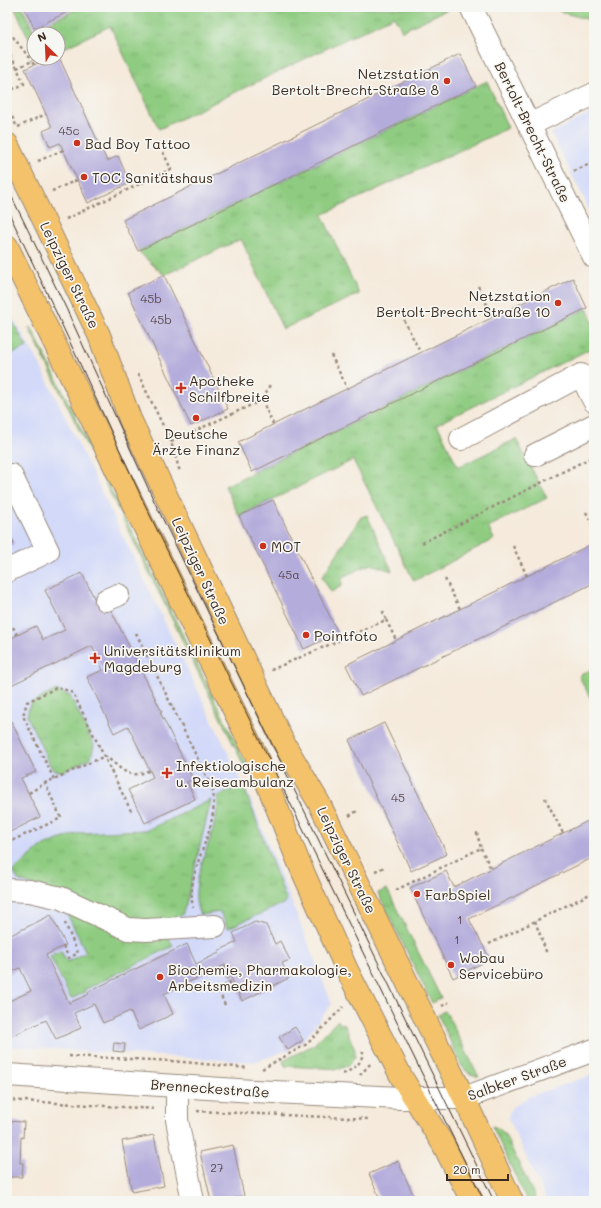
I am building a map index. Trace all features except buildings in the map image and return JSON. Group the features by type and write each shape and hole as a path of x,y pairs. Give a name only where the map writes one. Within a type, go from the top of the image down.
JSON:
{"main road":[{"name":"Leipziger Straße","path":"12,136 99,335 130,419 282,740 319,803 464,1098 512,1201"},
{"path":"7,246 255,753 299,863 346,968 414,1098 443,1144 472,1201"}],"street":[{"name":"Bertolt-Brecht-Straße","path":"471,7 594,257"},
{"path":"529,125 594,94"},
{"path":"461,439 581,375 594,401"},
{"path":"535,455 594,425"},
{"path":"7,475 12,475 48,552 7,571"},
{"path":"7,890 30,891 77,904 128,929 146,930 207,927"},
{"name":"Salbker Straße","path":"414,1098 464,1098 594,1050"},
{"name":"Brenneckestraße","path":"7,1074 253,1091 414,1098"},
{"path":"177,1086 177,1120 193,1201"}],"path":[{"path":"7,35 13,37 26,53"},
{"path":"7,50 24,84 7,92"},
{"path":"17,68 26,64"},
{"path":"12,136 46,114"},
{"path":"34,163 63,150"},
{"path":"62,221 171,169 163,152"},
{"path":"48,193 77,180"},
{"path":"478,286 493,317"},
{"path":"404,320 420,352"},
{"path":"331,355 348,388"},
{"path":"171,442 262,400 271,383"},
{"path":"262,400 273,424"},
{"path":"422,543 594,456"},
{"path":"586,512 594,528"},
{"path":"513,546 527,576"},
{"path":"445,579 460,609"},
{"path":"382,609 396,640"},
{"path":"268,672 386,620"},
{"path":"13,628 17,635"},
{"path":"136,632 212,788 215,803 191,895 207,927"},
{"path":"54,779 23,716 27,702 58,687 74,693 131,812"},
{"path":"105,756 124,772 130,774 141,774 150,770"},
{"path":"29,793 54,779 105,756"},
{"path":"189,772 202,766"},
{"path":"7,843 62,818 45,784"},
{"path":"546,798 563,834"},
{"path":"476,830 481,848 491,869"},
{"path":"396,890 481,848"},
{"path":"489,944 594,892"},
{"path":"52,896 78,953 69,958 63,946"},
{"path":"535,921 547,954"},
{"path":"225,1005 218,989 230,983 223,969 226,967"},
{"path":"261,1070 307,1044 343,1007"},
{"path":"339,1076 357,1067 364,1052"},
{"path":"358,1077 372,1062 373,1058"}],"shaded area":[{"path":"594,111 594,219 551,133"},
{"name":"Universitätsklinikum Magdeburg","path":"7,312 16,323 38,361 251,800 332,1004 303,1040 288,1050 254,1062 7,1046"},
{"path":"594,1074 594,1201 547,1201 508,1118 511,1108 528,1097"}],"green space":[{"path":"14,7 22,7 31,26 26,26 26,33"},
{"path":"81,7 450,8 402,31 394,16 159,129 110,26 66,47 66,26 41,26"},
{"path":"551,7 594,7 594,21 564,13"},
{"path":"487,81 508,128 322,215 359,294 283,329 241,239 164,275 138,251"},
{"path":"587,308 594,326 594,347 437,424 458,467 516,439 547,498 488,527 494,539 414,581 353,460 239,516 225,486"},
{"path":"7,315 27,347 7,356"},
{"path":"31,327 249,769 246,770 29,328"},
{"path":"367,515 392,571 371,564 342,577 342,586 331,592 322,577 361,517"},
{"path":"594,668 594,705 579,676"},
{"path":"56,690 70,696 94,745 91,758 62,772 52,769 27,716 30,704"},
{"path":"243,785 287,902 228,928 220,912 200,915 196,902 196,888 199,873 214,826 218,796"},
{"path":"211,800 186,904 182,915 169,920 140,925 18,880 13,871 41,847 58,840 81,833 147,830"},
{"path":"387,889 441,998 432,1003 378,893"},
{"path":"63,906 168,936 173,946 84,990 85,992 71,999 50,956 61,951 67,962 86,952"},
{"path":"444,1011 447,1014 479,1077 468,1073 461,1065 438,1015"},
{"path":"338,1020 340,1024 344,1023 355,1050 355,1057 349,1065 340,1069 285,1066 283,1061 313,1045"},
{"path":"492,1126 498,1128 504,1133 537,1201 527,1201"}],"tram line":[{"path":"7,187 66,308 154,501 494,1201"},
{"path":"7,209 145,505 484,1201"}],"place":[{"name":"Netzstation Bertolt-Brecht-Straße 8","path":"447,81"},
{"name":"Bad Boy Tattoo","path":"77,143"},
{"name":"TOC Sanitätshaus","path":"84,177"},
{"name":"Netzstation Bertolt-Brecht-Straße 10","path":"558,303"},
{"name":"Apotheke Schilfbreite","path":"181,388"},
{"name":"Deutsche Ärzte Finanz","path":"196,418"},
{"name":"MOT","path":"263,546"},
{"name":"Pointfoto","path":"306,635"},
{"name":"Universitätsklinikum Magdeburg","path":"95,658"},
{"name":"Infektiologische u. Reiseambulanz","path":"167,773"},
{"name":"FarbSpiel","path":"417,894"},
{"name":"Wobau Servicebüro","path":"451,965"},
{"name":"Biochemie, Pharmakologie, Arbeitsmedizin","path":"160,977"}]}
